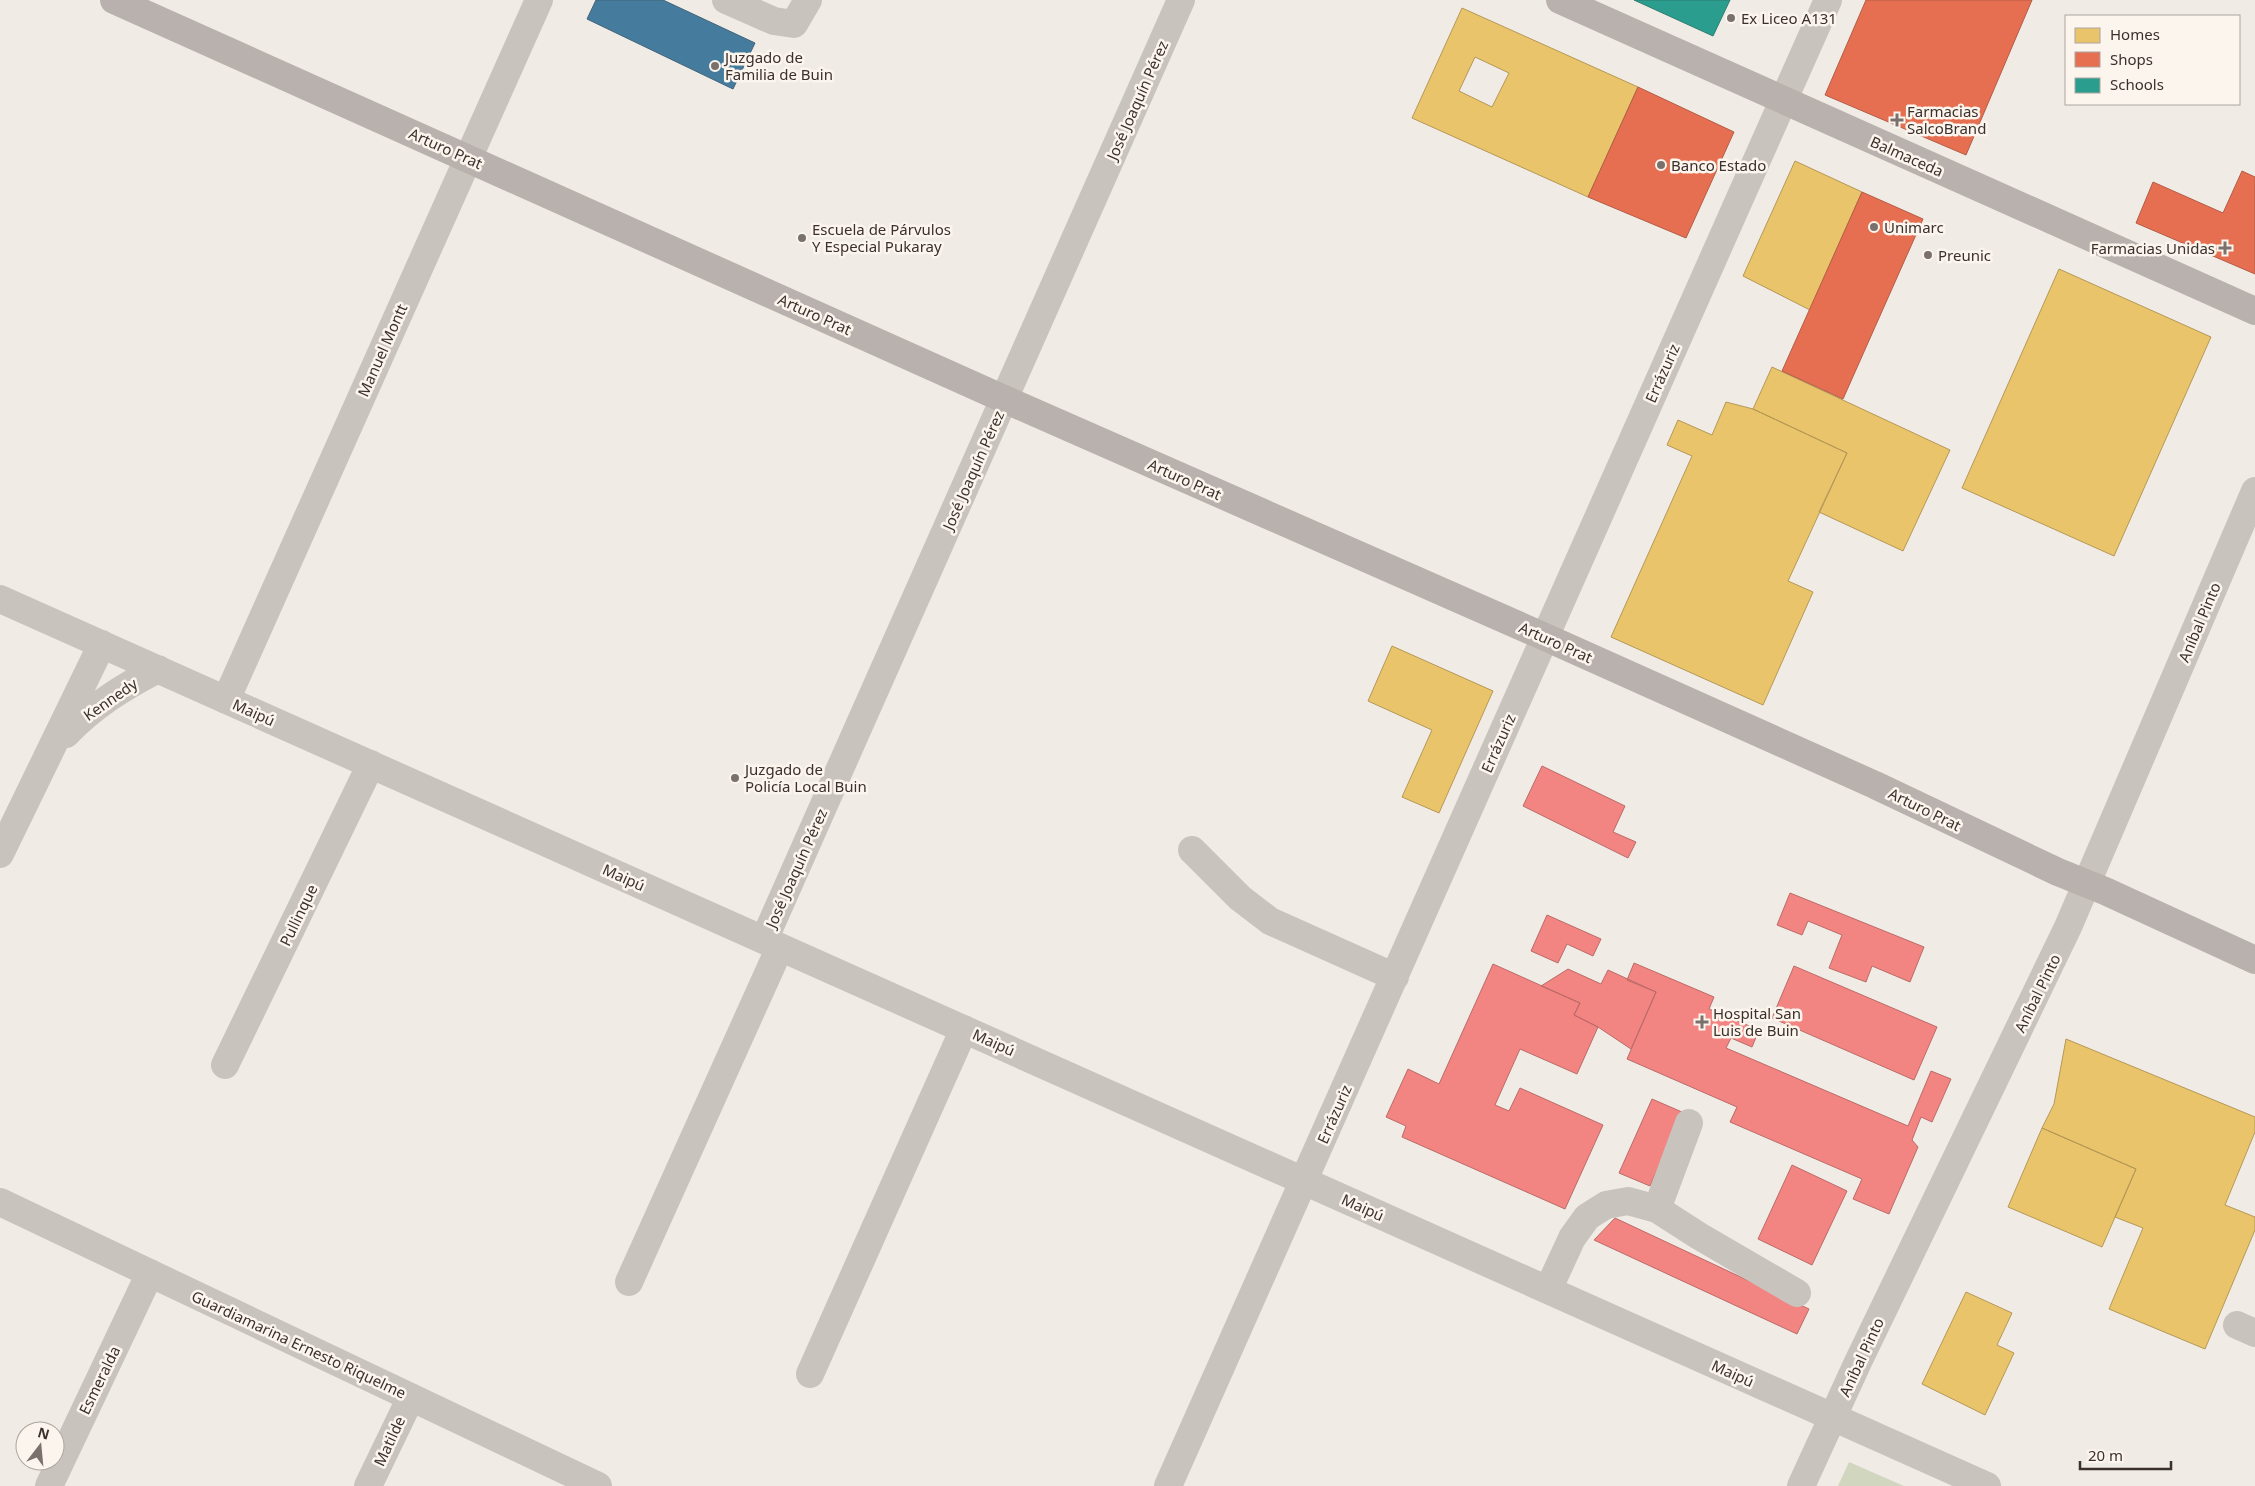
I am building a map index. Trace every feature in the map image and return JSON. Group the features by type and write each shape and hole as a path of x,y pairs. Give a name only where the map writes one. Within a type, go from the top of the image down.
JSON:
{"main road":[{"name":"Arturo Prat","path":"114,0 1004,399 1545,637 1874,785 2255,960"},
{"name":"Balmaceda","path":"1560,0 2255,311"}],"street":[{"name":"Manuel Montt","path":"226,700 538,0"},
{"path":"726,0 774,21 794,24 808,0"},
{"name":"José Joaquín Pérez","path":"629,1282 1004,399 1181,0"},
{"name":"Errázuriz","path":"1168,1486 1828,0"},
{"name":"Aníbal Pinto","path":"1801,1486 2068,927 2255,491"},
{"name":"Maipú","path":"0,598 1987,1486"},
{"name":"Kennedy","path":"0,854 102,644"},
{"name":"Kennedy","path":"48,757 74,726 98,704 127,685 158,669"},
{"name":"Pullinque","path":"225,1065 371,764"},
{"path":"1192,850 1240,898 1270,921 1395,977"},
{"path":"810,1374 964,1029"},
{"path":"1657,1209 1689,1123"},
{"name":"Guardiamarina Ernesto Riquelme","path":"0,1202 598,1486"},
{"path":"1548,1290 1572,1238 1587,1217 1596,1210 1617,1202 1628,1202 1657,1209 1722,1250 1797,1293"},
{"name":"Esmeralda","path":"49,1486 150,1273"},
{"name":"Matilde","path":"368,1486 410,1397"}],"green space":[{"path":"1849,1462 1904,1486 1838,1486"}],"building: Homes":[{"path":"1462,8 1638,87 1588,197 1412,118","holes":["1475,57 1509,73 1492,107 1459,91"]},
{"path":"1795,161 1862,192 1810,310 1743,276"},
{"path":"2059,269 2211,337 2114,556 1962,488"},
{"path":"1772,367 1950,450 1903,551 1819,512 1847,453 1753,409"},
{"path":"1726,402 1753,409 1847,453 1788,581 1813,592 1763,705 1611,637 1692,456 1667,445 1678,420 1712,435"},
{"path":"1392,646 1493,691 1439,813 1402,797 1432,730 1368,701"},
{"path":"2066,1039 2255,1117 2255,1132 2225,1205 2255,1217 2255,1230 2205,1349 2109,1309 2143,1228 2115,1217 2136,1169 2042,1128 2054,1104"},
{"path":"2042,1128 2136,1169 2102,1247 2008,1207"},
{"path":"1966,1292 2012,1313 1997,1345 2014,1353 1985,1415 1922,1384"}],"building: Shops":[{"path":"1866,0 2032,0 1966,155 1825,95"},
{"name":"Banco Estado","path":"1638,87 1734,132 1686,238 1588,197"},
{"name":"Farmacias Unidas","path":"2242,171 2255,177 2255,274 2136,223 2153,182 2223,213"},
{"path":"1862,192 1923,219 1843,399 1782,371"}],"building: Schools":[{"path":"1634,0 1730,0 1713,36"}],"building: Health":[{"path":"1542,766 1625,806 1613,832 1636,842 1628,858 1523,806"},
{"path":"1790,893 1924,947 1910,982 1872,966 1866,982 1829,968 1842,935 1808,921 1802,935 1777,925"},
{"path":"1547,915 1601,939 1593,956 1567,944 1558,963 1531,951"},
{"path":"1634,963 1714,997 1709,1009 1759,1030 1752,1047 1731,1038 1726,1048 1908,1126 1931,1071 1951,1079 1932,1122 1921,1117 1912,1140 1918,1147 1889,1214 1853,1199 1862,1179 1730,1122 1737,1107 1627,1059 1656,992 1627,980"},
{"path":"1493,964 1580,1003 1574,1015 1598,1027 1577,1074 1520,1049 1495,1105 1509,1111 1520,1088 1603,1125 1565,1209 1402,1137 1406,1126 1386,1117 1408,1069 1439,1084"},
{"path":"1794,966 1937,1027 1914,1080 1772,1018"},
{"path":"1568,969 1601,984 1608,970 1656,992 1631,1049 1598,1027 1574,1015 1580,1003 1541,986"},
{"path":"1652,1099 1682,1112 1650,1186 1619,1173"},
{"path":"1792,1165 1847,1191 1812,1265 1758,1239"},
{"path":"1615,1218 1809,1309 1797,1334 1594,1240"}],"building: Public":[{"name":"Juzgado de Familia de Buin","path":"596,0 663,0 755,43 733,89 587,19"}],"place":[{"name":"Ex Liceo A131","path":"1731,18"},
{"name":"Juzgado de Familia de Buin","path":"715,66"},
{"name":"Farmacias SalcoBrand","path":"1897,120"},
{"name":"Banco Estado","path":"1661,165"},
{"name":"Unimarc","path":"1874,227"},
{"name":"Escuela de Párvulos Y Especial Pukaray","path":"802,238"},
{"name":"Farmacias Unidas","path":"2225,248"},
{"name":"Preunic","path":"1928,255"},
{"name":"Juzgado de Policía Local Buin","path":"735,778"},
{"name":"Hospital San Luis de Buin","path":"1702,1022"}]}
